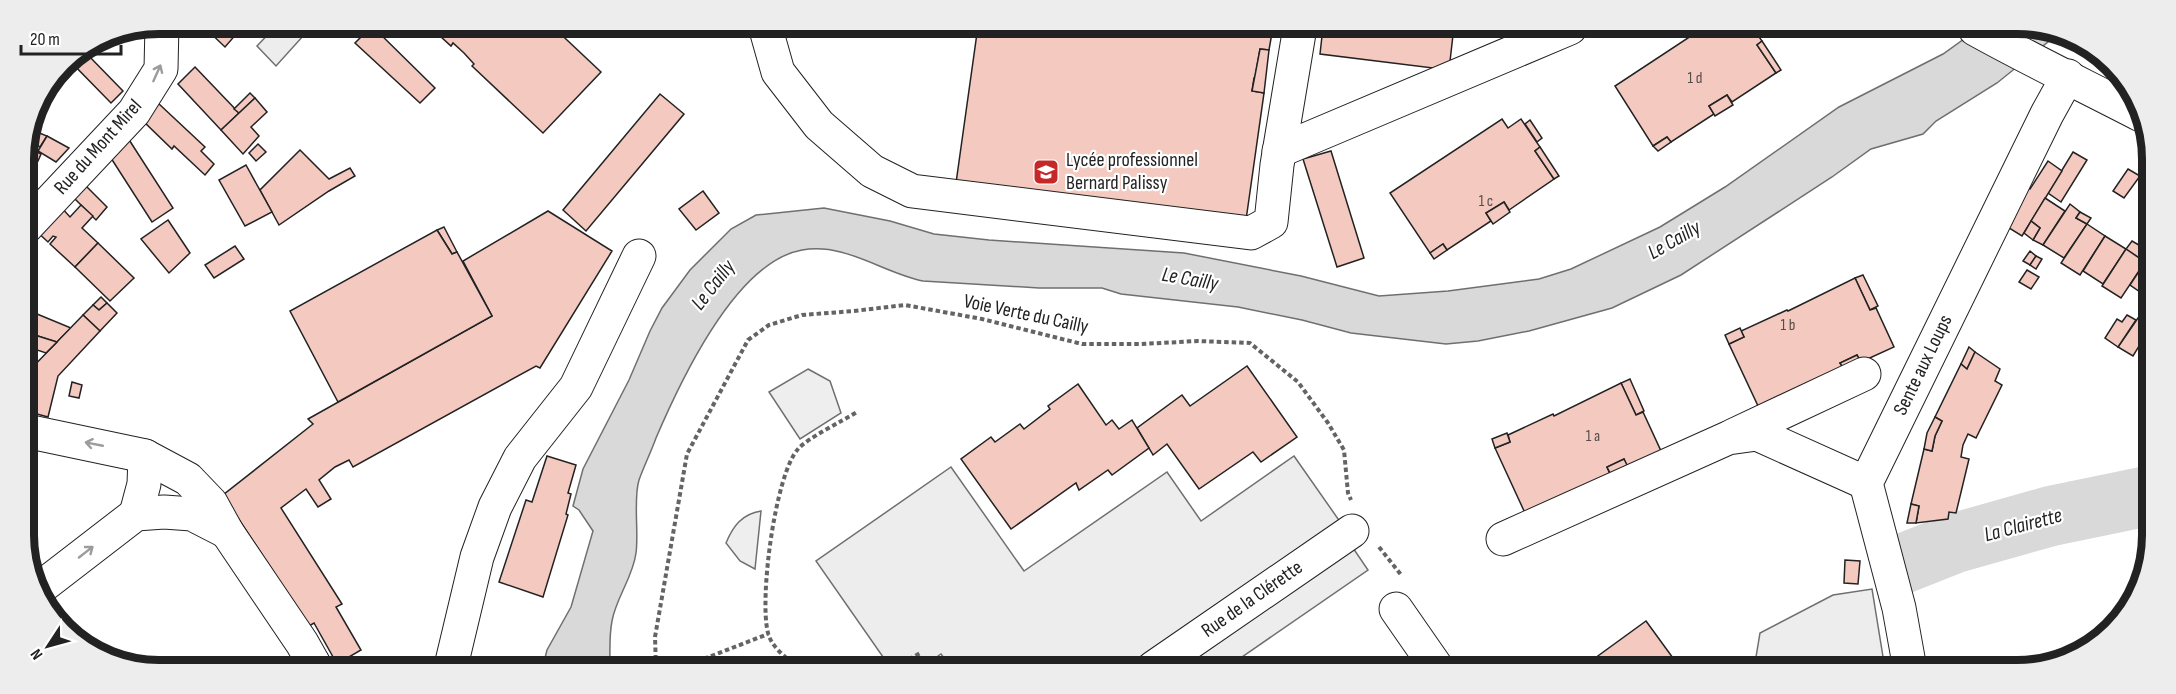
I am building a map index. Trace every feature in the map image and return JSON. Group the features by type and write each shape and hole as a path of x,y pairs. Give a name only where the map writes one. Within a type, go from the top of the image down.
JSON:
{"street":[{"name":"Rue du Mont Mirel","path":"35,217 134,112 161,69 162,34"},
{"path":"767,34 778,72 819,125 872,171 912,191 1251,233 1271,222 1299,34"},
{"path":"1280,151 1554,34"},
{"path":"1985,34 2034,62 2068,76 2132,110"},
{"name":"Sente aux Loups","path":"1866,483 2047,114 2068,76"},
{"path":"452,660 477,556 495,507 520,458 576,387 639,256"},
{"path":"1503,539 1864,374"},
{"path":"34,433 145,456 188,479 211,503 227,532 312,660"},
{"path":"1728,438 1757,434 1866,483 1899,608 1908,659"},
{"path":"136,514 144,484 145,456"},
{"path":"45,584 136,514 164,512 192,514 227,532"},
{"name":"Rue de la Clérette","path":"1166,659 1360,526"},
{"path":"1402,596 1433,659"}],"path":[{"name":"Voie Verte du Cailly","path":"656,660 655,637 687,454 748,340 770,325 802,315 905,305 982,319 1082,344 1198,341 1250,343 1298,382 1328,423 1344,450 1348,493 1360,526 1402,596"},
{"path":"788,660 782,656 768,634 766,585 774,522 785,470 799,448 857,412"},
{"path":"702,660 768,634"},
{"path":"909,660 922,652"}],"shaded area":[{"path":"268,34 305,34 276,66 257,46"},
{"path":"808,369 830,381 841,413 800,439 769,392"},
{"path":"1294,456 1343,526 1152,659 945,660 941,654 933,660 885,660 816,561 951,467 1024,571 1167,472 1201,521"},
{"path":"761,511 755,569 740,561 726,543 743,518"},
{"path":"1351,545 1368,570 1238,659 1184,659"},
{"path":"1872,589 1883,659 1756,659 1760,633 1833,595"}],"water":[{"name":"Le Cailly","path":"1971,34 2017,34 2051,40 1997,83 1936,121 1923,134 1871,149 1681,275 1612,308 1529,331 1478,341 1446,344 1351,333 1238,307 1121,294 1102,288 1039,288 923,281 833,250 802,250 777,259 754,277 733,300 713,328 695,357 656,438 637,488 636,553 632,571 614,612 610,638 610,660 545,660 547,650 571,607 593,531 579,510 573,506 583,469 629,380 662,308 690,270 731,229 756,215 824,208 890,221 934,234 989,240 1184,253 1301,276 1379,296 1448,291 1539,279 1571,269 1660,227 1725,187 1839,107 1943,54"}],"building":[{"path":"211,34 236,34 225,47"},
{"path":"364,34 380,34 435,88 420,103 355,43"},
{"path":"438,34 561,34 601,72 543,133 472,66 474,64 464,53 453,43 451,46"},
{"path":"977,34 1272,34 1269,50 1260,49 1252,91 1264,93 1246,220 956,183"},
{"path":"1322,34 1453,35 1449,70 1320,54"},
{"path":"1694,34 1757,34 1762,41 1757,45 1776,73 1732,102 1727,95 1709,106 1714,114 1671,142 1667,137 1653,146 1615,86"},
{"path":"1762,41 1781,70 1776,73 1757,45"},
{"path":"1260,49 1269,50 1264,93 1252,91"},
{"path":"89,56 123,91 111,103 76,67"},
{"path":"195,67 239,113 221,130 178,84"},
{"path":"250,93 255,98 239,113 234,109"},
{"path":"660,94 684,114 586,231 563,210"},
{"path":"1727,95 1733,105 1715,116 1709,106"},
{"path":"255,98 267,112 251,127 259,136 243,154 221,130"},
{"path":"158,103 205,147 201,151 214,164 205,175 174,146 172,149 141,119"},
{"path":"1502,119 1508,128 1521,119 1540,147 1535,151 1554,179 1509,210 1504,202 1486,213 1491,221 1447,250 1443,244 1430,253 1390,193"},
{"path":"1530,120 1542,138 1537,142 1525,124"},
{"path":"38,132 47,136 40,147 36,145"},
{"path":"126,135 173,208 152,222 109,155"},
{"path":"47,136 69,148 56,162 38,151"},
{"path":"1667,137 1671,142 1658,151 1653,146"},
{"path":"258,144 266,152 256,161 249,153"},
{"path":"1540,147 1559,176 1554,179 1535,151"},
{"path":"300,150 329,179 350,168 355,176 279,225 260,190"},
{"path":"35,151 41,154 38,161 35,159"},
{"path":"1331,151 1364,258 1337,267 1303,159"},
{"path":"2073,152 2087,160 2061,202 2048,193"},
{"path":"2048,161 2062,171 2022,236 2001,223 2022,183 2030,189"},
{"path":"246,165 272,212 245,226 219,180"},
{"path":"2128,169 2140,176 2124,198 2113,191"},
{"path":"83,183 107,207 96,220 71,195"},
{"path":"703,191 719,213 696,230 679,209"},
{"path":"2045,198 2065,211 2043,245 2033,240 2040,228 2031,221"},
{"path":"1504,202 1510,212 1493,224 1486,213"},
{"path":"2070,204 2080,212 2076,218 2087,224 2064,258 2043,245"},
{"path":"81,205 93,216 82,228 98,243 75,267 50,244 56,237 53,236 48,242 35,230 60,206 70,217"},
{"path":"548,211 612,251 540,368 536,366 353,467 349,460 335,467 319,480 331,499 318,507 306,489 281,508 342,604 336,607 361,650 344,660 335,660 314,623 309,626 223,495 313,424 308,419 492,316 463,261"},
{"path":"2080,212 2091,218 2087,224 2076,218"},
{"path":"168,220 190,253 169,273 141,239"},
{"path":"2031,221 2040,228 2033,240 2024,233"},
{"path":"2087,224 2105,236 2080,275 2061,263"},
{"path":"444,227 457,252 452,254 437,230"},
{"path":"437,230 452,254 457,252 492,316 338,402 290,311"},
{"path":"2105,236 2126,249 2103,284 2083,271"},
{"path":"2132,241 2142,247 2142,260 2126,249"},
{"path":"98,243 134,278 110,301 75,267"},
{"path":"1443,244 1447,250 1434,259 1430,253"},
{"path":"235,246 244,259 214,278 205,265"},
{"path":"2126,249 2142,260 2142,266 2121,298 2102,286"},
{"path":"2030,251 2036,256 2030,265 2023,261"},
{"path":"2036,256 2042,259 2036,269 2030,265"},
{"path":"2142,267 2142,293 2130,285"},
{"path":"2027,270 2039,277 2031,289 2019,282"},
{"path":"1863,275 1878,306 1870,310 1855,278"},
{"path":"1855,278 1870,310 1876,308 1894,347 1861,362 1857,355 1840,363 1844,369 1759,408 1729,344 1744,337 1741,331"},
{"path":"101,297 107,303 99,310 93,305"},
{"path":"107,303 117,313 100,331 83,315 93,305 99,310"},
{"path":"2142,312 2142,329 2139,334 2142,336 2142,341 2133,356 2118,347"},
{"path":"35,313 71,328 57,342 35,335"},
{"path":"83,315 100,331 58,376 48,417 34,413 34,365"},
{"path":"2127,315 2136,320 2118,347 2105,338 2117,319 2122,322"},
{"path":"1740,328 1744,337 1729,344 1725,335"},
{"path":"35,335 57,342 46,353 34,349"},
{"path":"1969,347 1975,352 1967,369 1961,364"},
{"path":"1975,352 2000,369 1995,381 2002,385 1976,438 1968,434 1963,445 1961,457 1969,459 1956,513 1949,512 1948,519 1916,523 1919,506 1911,504 1924,449 1932,451 1935,436 1942,421 1935,417 1961,364 1967,369"},
{"path":"1857,355 1864,369 1844,369 1840,363"},
{"path":"1247,366 1297,437 1261,462 1253,452 1199,489 1167,444 1153,455 1137,428 1182,395 1190,406"},
{"path":"1630,379 1644,411 1636,415 1621,383"},
{"path":"72,382 82,385 79,398 69,396"},
{"path":"1621,383 1636,415 1643,412 1661,451 1627,467 1624,459 1607,467 1610,474 1525,513 1495,448 1510,442 1508,435 1553,414 1554,416"},
{"path":"1078,384 1106,425 1112,420 1119,429 1132,420 1149,448 1112,475 1108,470 1079,490 1076,483 1011,529 961,459 991,437 995,442 1020,424 1024,429 1050,409 1048,406"},
{"path":"1935,417 1942,421 1935,436 1932,451 1924,449 1927,433"},
{"path":"1507,433 1510,442 1495,448 1492,439"},
{"path":"547,456 576,465 568,493 571,494 566,514 568,515 543,597 499,582 526,500 532,502"},
{"path":"1624,459 1631,473 1614,481 1607,467"},
{"path":"1911,504 1919,506 1916,523 1907,523"},
{"path":"1845,560 1860,561 1858,584 1844,583"},
{"path":"1646,621 1674,659 1593,659"}],"waterway":[{"name":"La Clairette","path":"1902,564 1955,543 2051,516 2142,497"}],"place":[{"name":"Lycée professionnel Bernard Palissy","path":"1046,172"}]}
